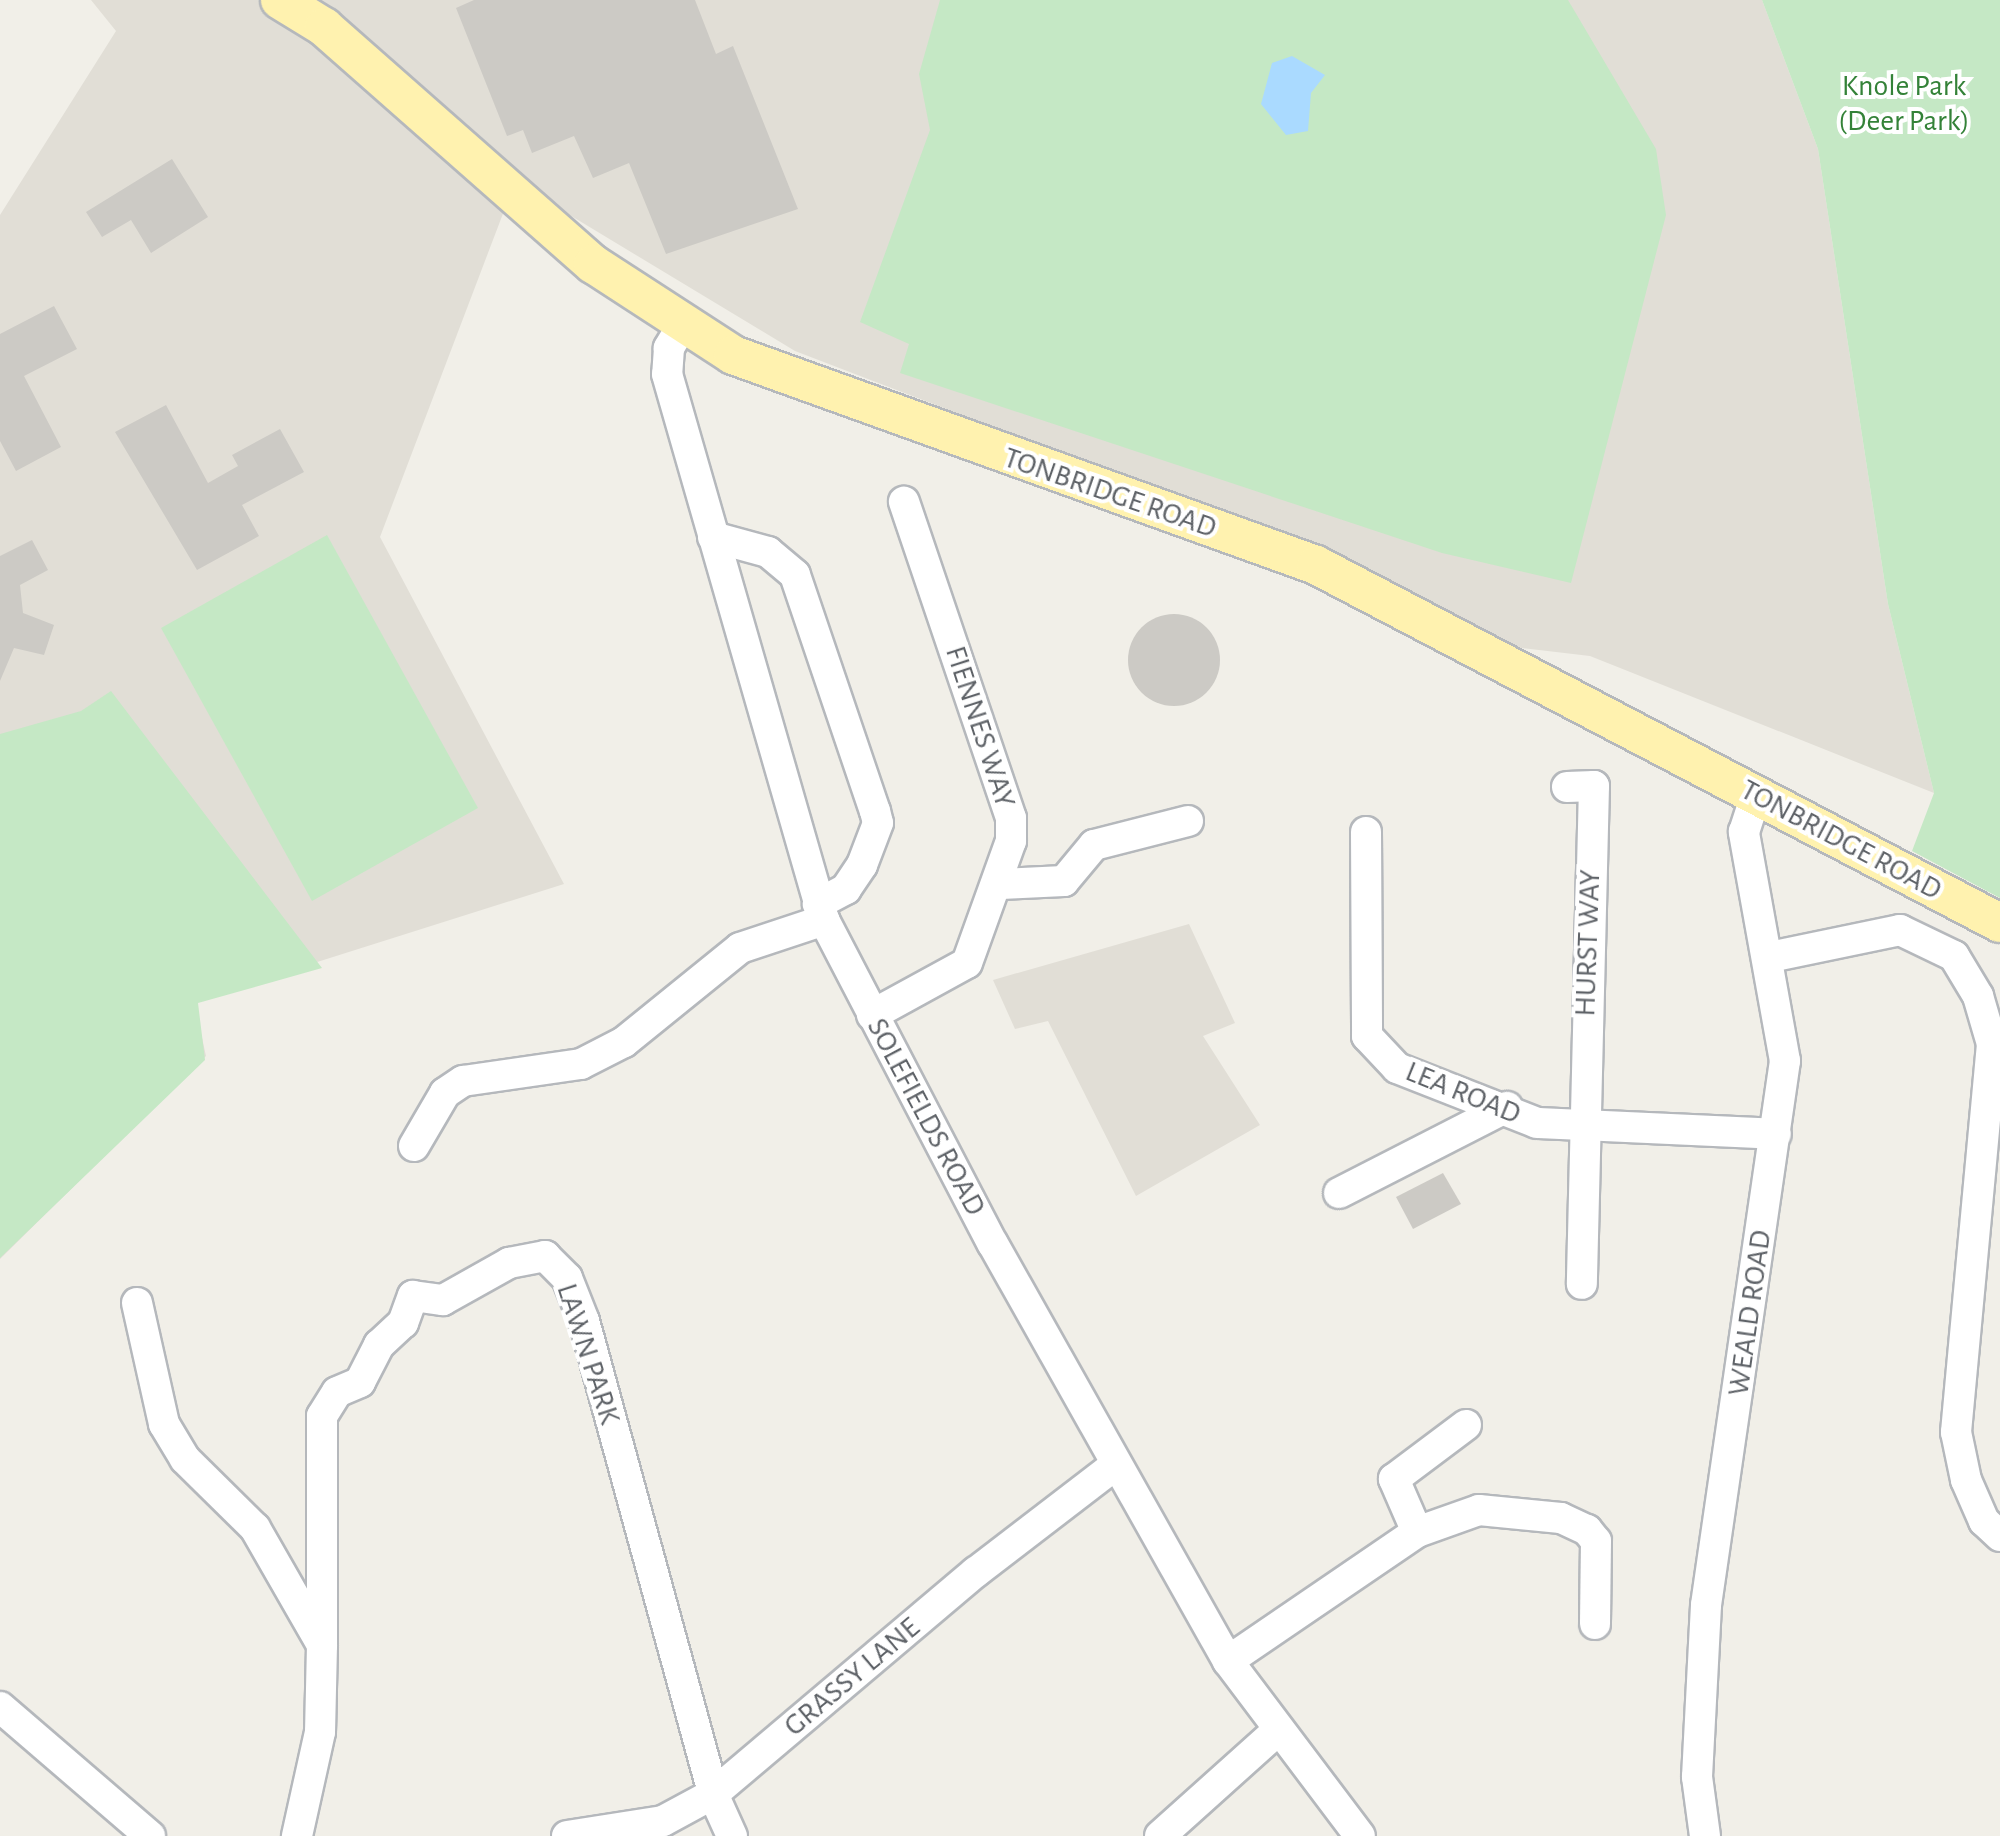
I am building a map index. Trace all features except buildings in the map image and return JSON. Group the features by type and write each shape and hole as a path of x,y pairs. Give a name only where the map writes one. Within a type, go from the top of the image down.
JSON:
{"main road":[{"name":"TONBRIDGE ROAD","path":"280,0 324,28 593,264 733,356 843,399 1316,565 1995,921"}],"street":[{"name":"SOLEFIELDS ROAD","path":"682,326 669,348 667,374 821,912 1114,1466 1228,1662 1360,1836"},
{"name":"FIENNES WAY","path":"872,1014 967,963 1001,884 1010,818 904,502"},
{"path":"414,1146 445,1093 462,1081 581,1064 624,1042 740,948 821,912 846,888 862,865 878,823 876,811 795,575 768,552 714,537"},
{"name":"HURST WAY","path":"1582,1284 1589,786"},
{"name":"WEALD ROAD","path":"1705,1836 1696,1777 1706,1605 1785,1061 1770,957 1744,832 1756,794"},
{"path":"1001,884 1064,882 1094,845 1188,820"},
{"name":"LEA ROAD","path":"1366,832 1367,1036 1397,1068 1507,1107 1537,1123 1776,1134"},
{"path":"1770,957 1900,930 1954,956 1978,996 1992,1044 1956,1432 1978,1508 2000,1536"},
{"path":"1338,1193 1507,1107"},
{"name":"LAWN PARK","path":"322,1645 322,1416 337,1392 360,1382 379,1345 403,1323 413,1296 443,1300 509,1263 545,1256 568,1278 584,1321 712,1794"},
{"path":"137,1303 164,1424 184,1459 263,1540 322,1645 320,1732 297,1836"},
{"path":"1417,1532 1394,1479 1466,1425"},
{"name":"GRASSY LANE","path":"567,1836 663,1822 712,1794 976,1572 1114,1466"},
{"path":"1228,1662 1417,1532 1479,1510 1576,1521 1596,1541 1594,1624"},
{"path":"0,1707 150,1836"},
{"path":"1160,1836 1277,1730"},
{"path":"712,1794 732,1836"}],"shaded area":[{"path":"91,0 1762,0 1818,149 1888,604 1934,793 1590,656 1504,646 1319,552 795,351 515,182 380,537 564,884 194,1001 206,1056 0,1259 0,215 116,31"},
{"path":"1189,924 1235,1023 1203,1036 1260,1125 1136,1196 1048,1021 1015,1029 993,980"}],"green space":[{"path":"940,0 1568,0 1656,149 1666,215 1571,583 1442,553 900,373 909,344 860,322 930,130 919,74"},
{"name":"Knole Park (Deer Park)","path":"1762,0 2000,0 2000,898 1912,851 1934,793 1888,604 1818,149"},
{"path":"327,535 478,808 312,901 161,628"},
{"path":"111,691 322,968 198,1003 205,1060 0,1258 0,734 81,711"}],"water":[{"path":"1292,56 1325,75 1311,93 1308,131 1286,135 1261,104 1272,63"}]}
